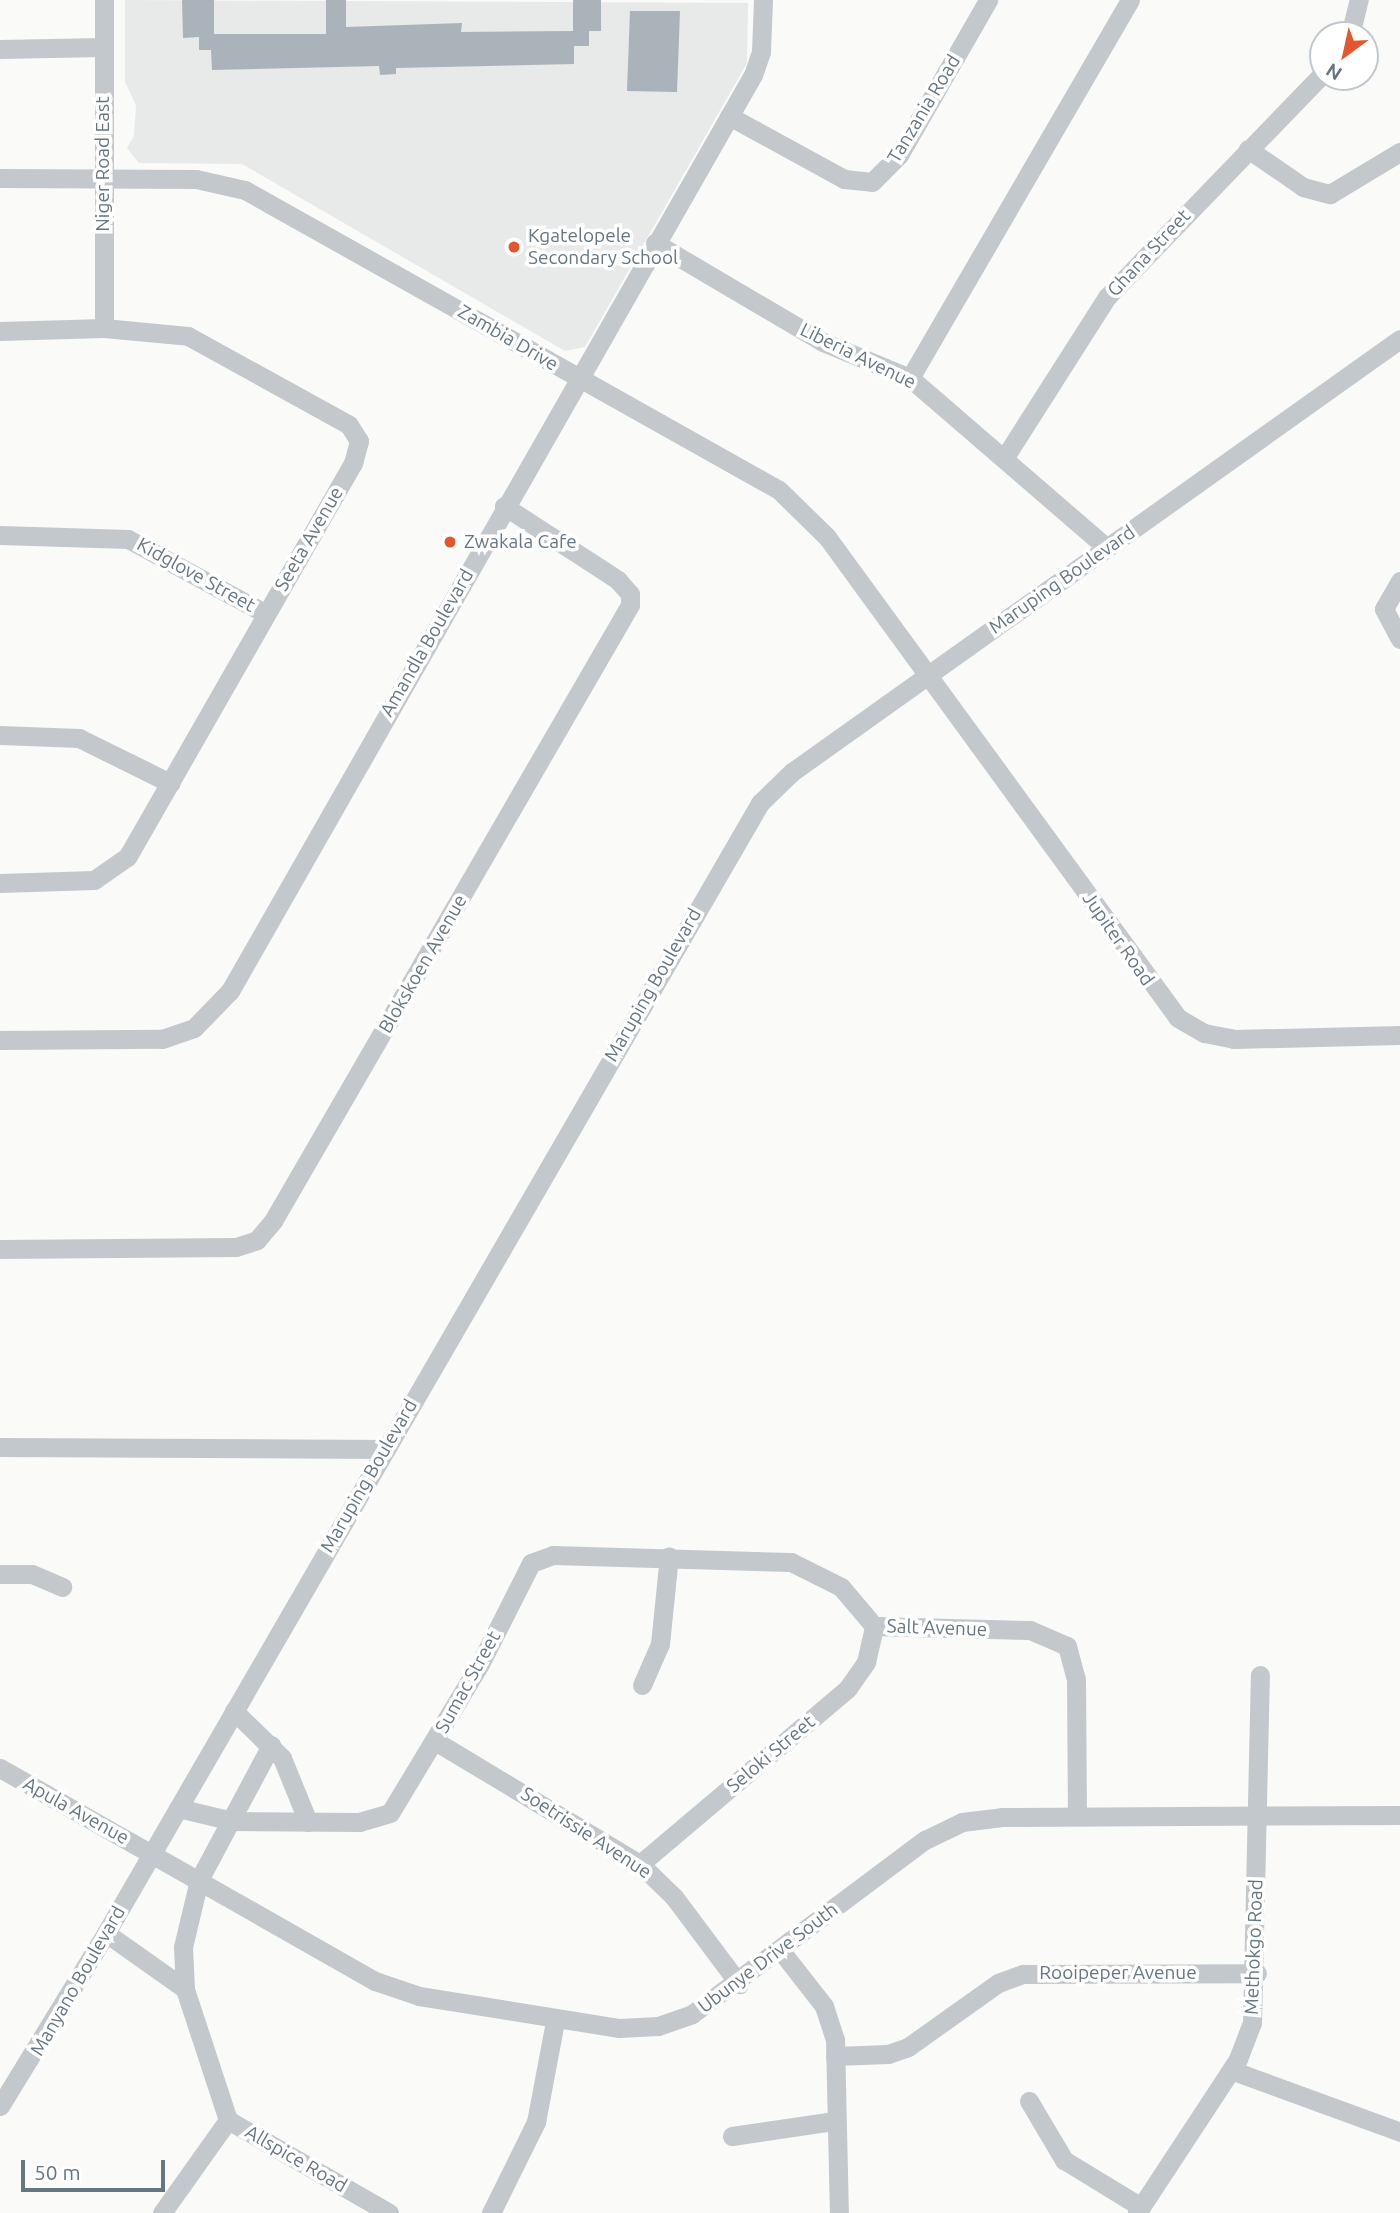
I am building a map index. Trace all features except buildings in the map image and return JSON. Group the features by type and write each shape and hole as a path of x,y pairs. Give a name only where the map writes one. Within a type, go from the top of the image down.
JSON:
{"street":[{"name":"Niger Road East","path":"104,0 104,328"},
{"name":"Amandla Boulevard","path":"0,1040 162,1039 194,1028 213,1012 238,979 577,377 759,61 763,0"},
{"path":"910,378 1130,0"},
{"path":"1354,21 1359,0"},
{"name":"Tanzania Road","path":"729,116 844,180 872,183 899,155 981,2"},
{"path":"0,49 102,47"},
{"name":"Ghana Street","path":"1004,457 1107,297 1309,87"},
{"path":"1248,149 1303,187 1330,194 1400,152"},
{"name":"Zambia Drive","path":"0,178 196,179 245,190 577,377 800,507 928,675"},
{"name":"Liberia Avenue","path":"655,243 831,346 910,378 1107,548"},
{"name":"Seeta Avenue","path":"0,331 104,328 200,341 356,433 353,463 127,857 111,873 82,881 0,883"},
{"name":"Maruping Boulevard","path":"152,1853 760,803 779,782 1400,340"},
{"name":"Blokskoen Avenue","path":"0,1249 236,1247 257,1240 273,1221 630,605 630,594 618,580 504,506"},
{"name":"Kidglove Street","path":"0,535 128,539 266,614"},
{"path":"1400,581 1385,600 1387,620 1400,639"},
{"name":"Jupiter Road","path":"928,675 1178,1018 1204,1033 1234,1039 1400,1035"},
{"path":"0,735 79,738 170,783"},
{"path":"0,1447 385,1449"},
{"name":"Salt Avenue","path":"531,1563 553,1555 775,1560 807,1567 841,1587 874,1626 1030,1630 1067,1646 1076,1679 1077,1816"},
{"path":"642,1685 660,1644 669,1556"},
{"name":"Sumac Street","path":"308,1822 376,1818 401,1799 531,1563"},
{"path":"0,1573 32,1574 62,1587"},
{"name":"Seloki Street","path":"640,1864 848,1688 866,1662 874,1626"},
{"name":"Methokgo Road","path":"1139,2210 1231,2070 1252,2023 1257,1973 1260,1675"},
{"path":"178,1808 228,1821 308,1822 282,1758 234,1711"},
{"name":"Soetrissie Avenue","path":"435,1741 640,1864 674,1897 739,1984"},
{"path":"228,2120 185,1989 184,1947 199,1880 228,1821 271,1745"},
{"name":"Apula Avenue","path":"0,1768 152,1853"},
{"name":"Ubunye Drive South","path":"152,1853 375,1981 419,1996 555,2021 658,2026 692,2014 739,1984 944,1829 1002,1817 1400,1815"},
{"name":"Manyano Boulevard","path":"0,2106 152,1853"},
{"path":"106,1933 185,1989"},
{"path":"781,1951 824,2006 835,2056 833,2121 839,2213"},
{"name":"Rooipeper Avenue","path":"835,2056 888,2054 908,2047 998,1983 1023,1974 1257,1973"},
{"path":"491,2213 536,2122 555,2021"},
{"path":"1231,2070 1400,2132"},
{"path":"1029,2101 1064,2160 1139,2210"},
{"name":"Allspice Road","path":"162,2213 228,2120 389,2213"},
{"path":"732,2136 833,2121"}],"shaded area":[{"name":"Kgatelopele Secondary School","path":"125,0 748,3 747,63 585,347 565,351 242,164 139,163 127,148 134,136 136,105 125,82"}],"place":[{"name":"Kgatelopele Secondary School","path":"514,247"},
{"name":"Zwakala Cafe","path":"450,542"}]}
